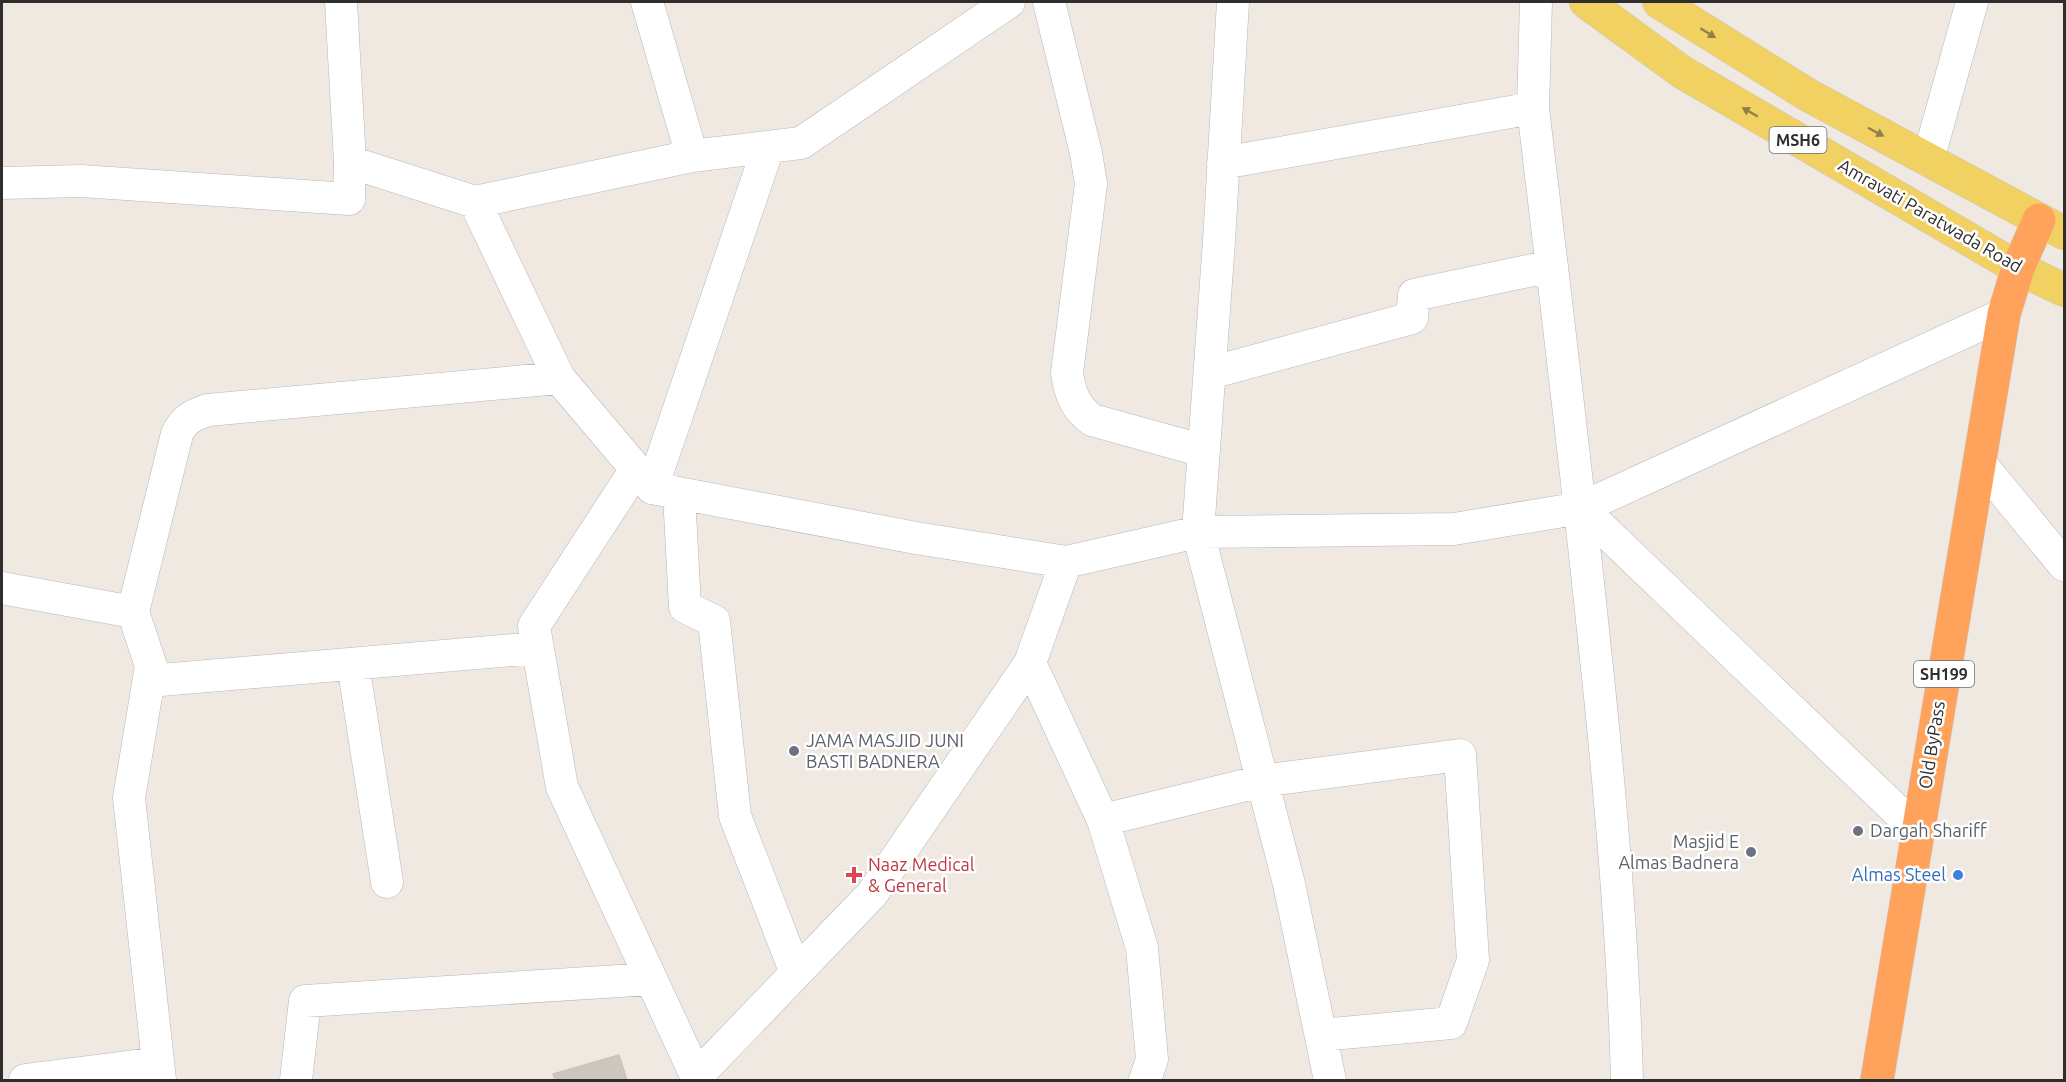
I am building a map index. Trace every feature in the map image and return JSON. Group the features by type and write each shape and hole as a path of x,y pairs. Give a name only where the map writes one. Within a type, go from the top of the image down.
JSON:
{"highway":[{"name":"Old ByPass","path":"1877,1080 2004,314 2018,268 2052,226"}],"main road":[{"name":"Amravati Paratwada Road","path":"1586,2 1682,72 2018,268 2064,290"},
{"name":"MSH6","path":"1659,2 1808,95 2052,226"}],"street":[{"path":"2,183 81,181 349,200 350,162 340,2"},
{"path":"647,2 692,156"},
{"path":"350,162 475,202 692,156 801,143 1009,2"},
{"path":"1049,2 1086,153 1091,184 1067,373 1071,396 1082,412 1092,420 1204,451"},
{"path":"1233,2 1198,532 1289,885 1330,1080"},
{"path":"1536,2 1533,108 1581,508 1609,782 1625,991 1627,1080"},
{"path":"1928,160 1972,2"},
{"path":"1223,163 1533,108"},
{"path":"768,147 656,484 534,626 562,787 697,1078 872,894 1030,663 1066,562"},
{"path":"475,202 560,378 656,484 685,608 714,621 735,816 796,973"},
{"path":"1210,373 1412,318 1414,295 1552,266"},
{"path":"656,484 916,538 1066,562 1198,532 1454,529 1581,508 2004,314"},
{"path":"25,1080 159,1072 129,798 152,666 133,612 177,434 182,423 193,415 208,410 560,378"},
{"path":"1979,462 2064,565"},
{"path":"1581,508 1918,831"},
{"path":"2,588 133,612"},
{"path":"149,681 537,648"},
{"path":"1030,663 1103,820 1142,948 1152,1059 1145,1080"},
{"path":"353,664 387,882"},
{"path":"1103,820 1262,781 1460,755 1473,960 1450,1023 1321,1035"},
{"path":"296,1080 305,1001 651,979"},
{"path":"2,1070 8,1080"}],"building":[{"path":"619,1055 627,1080 555,1080 553,1074"}],"place":[{"name":"JAMA MASJID JUNI BASTI BADNERA","path":"794,751"},
{"name":"Dargah Shariff","path":"1858,831"},
{"name":"Masjid E Almas Badnera","path":"1751,852"},
{"name":"Naaz Medical & General","path":"854,875"},
{"name":"Almas Steel","path":"1958,875"}]}
